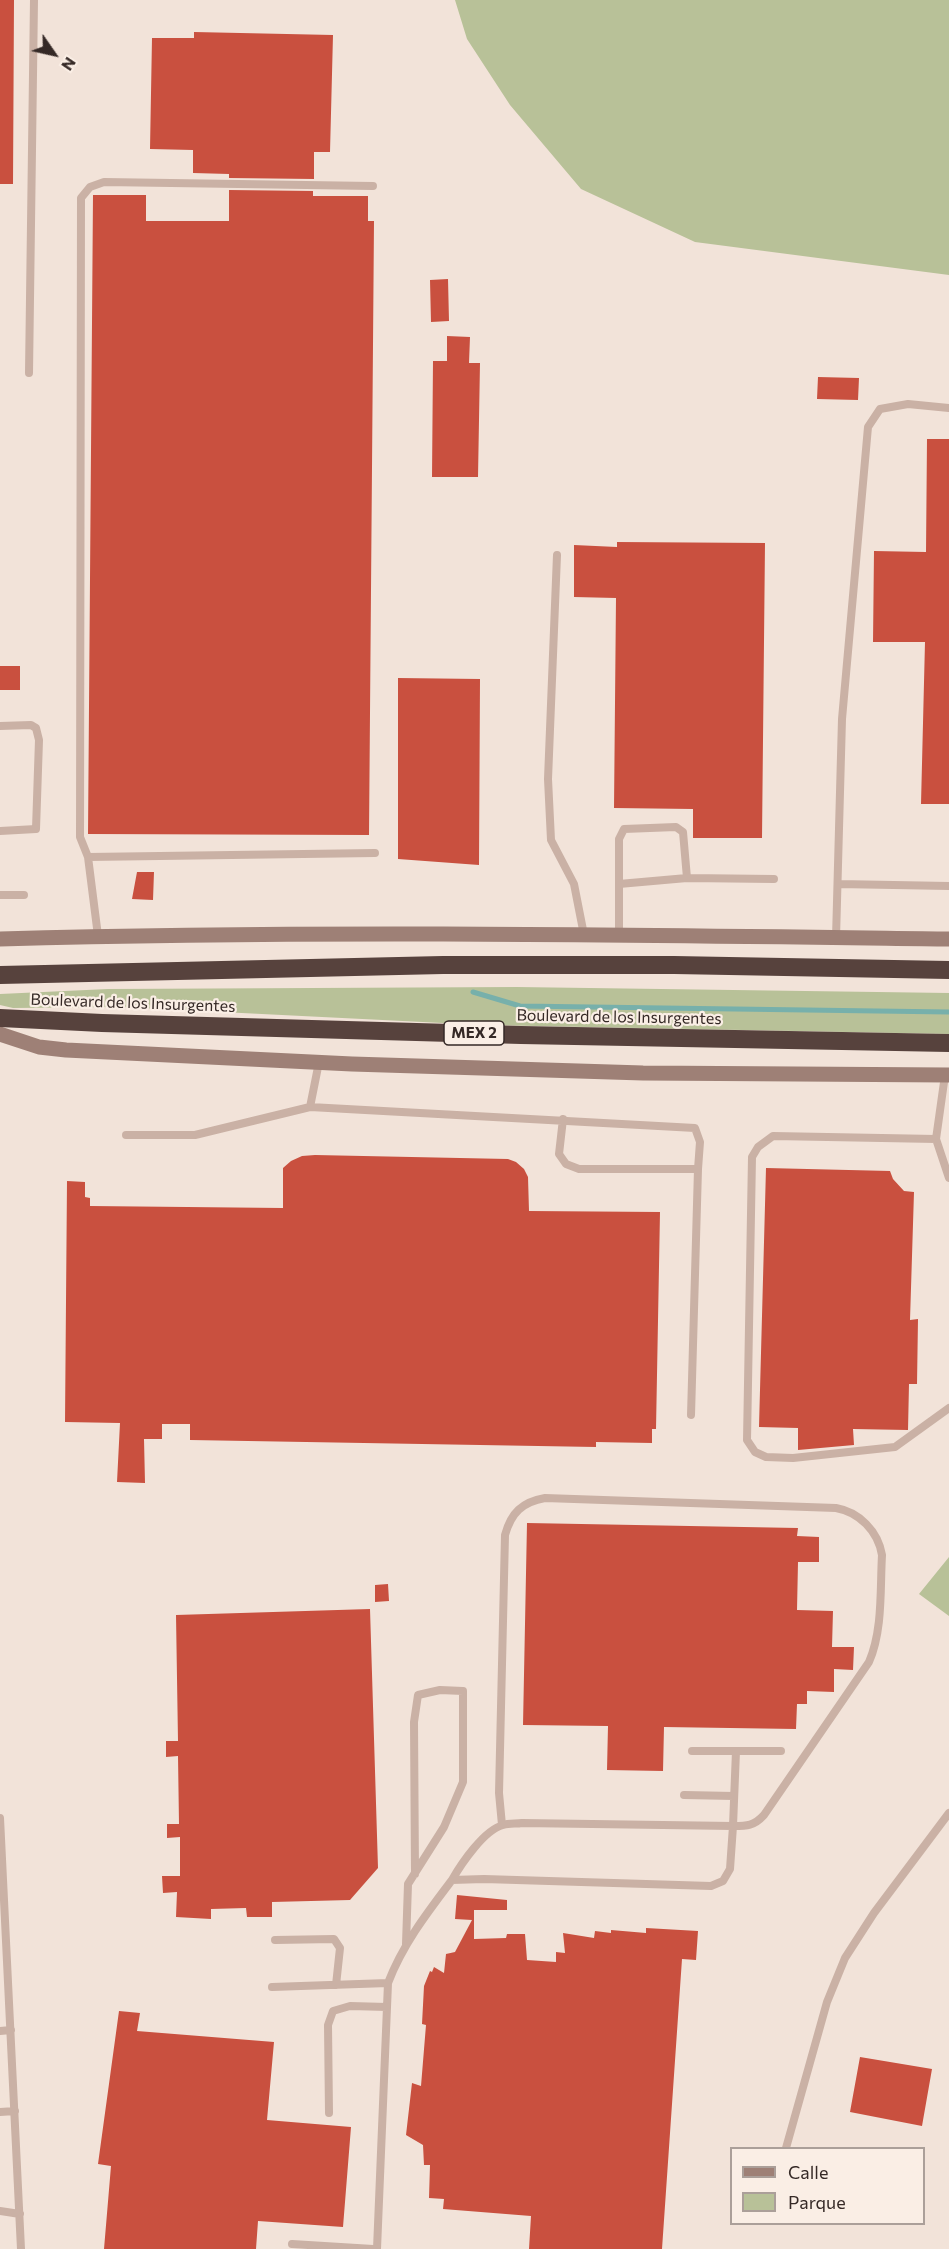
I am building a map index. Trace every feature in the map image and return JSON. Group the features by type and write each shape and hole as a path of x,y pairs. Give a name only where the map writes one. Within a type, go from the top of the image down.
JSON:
{"highway":[{"name":"Boulevard de los Insurgentes","path":"0,975 443,964 949,970"},
{"name":"Boulevard de los Insurgentes","path":"0,1018 520,1035 949,1042"}],"street":[{"path":"0,939 98,936 584,935 949,939"},
{"path":"3,1037 39,1047 66,1050 318,1062 643,1072 947,1075"}],"lane":[{"path":"29,373 34,0"},
{"path":"98,936 88,857 80,837 81,198 90,187 104,182 373,186"},
{"path":"836,938 842,719 868,428 880,409 908,404 949,408"},
{"path":"557,555 548,779 551,840 574,885 584,935"},
{"path":"0,726 31,725 36,728 39,741 36,829 0,831"},
{"path":"619,936 619,839 624,829 676,827 683,832 687,879"},
{"path":"88,857 375,853"},
{"path":"619,884 687,879 774,879"},
{"path":"838,884 949,886"},
{"path":"0,895 24,895"},
{"path":"310,1107 318,1062"},
{"path":"947,1075 936,1139 949,1178"},
{"path":"126,1135 195,1135 310,1107 695,1128 700,1142 691,1415"},
{"path":"563,1119 559,1154 566,1164 579,1169 698,1169"},
{"path":"936,1139 773,1136 758,1147 752,1157 747,1440 755,1452 766,1457 793,1458 895,1447 949,1408"},
{"path":"377,2249 388,1983 397,1959 406,1944 452,1880 463,1860 501,1825 522,1823 733,1826 755,1824 764,1815 869,1662 877,1637 882,1555 880,1542 876,1535 856,1515 836,1508 545,1498 522,1505 514,1514 505,1535 499,1794 501,1825"},
{"path":"406,1944 408,1884 415,1874 444,1827 463,1782 463,1691 440,1690 418,1695 414,1722 415,1874"},
{"path":"692,1751 781,1751"},
{"path":"452,1880 711,1886 723,1881 730,1869 736,1751"},
{"path":"684,1795 734,1796"},
{"path":"786,2147 827,2002 845,1958 874,1913 949,1813"},
{"path":"0,1818 21,2249"},
{"path":"275,1940 334,1939 340,1948 336,1985"},
{"path":"272,1987 388,1983"},
{"path":"329,2114 328,2025 333,2011 350,2006 387,2007"},
{"path":"0,2031 11,2030"},
{"path":"0,2112 15,2112"},
{"path":"0,2211 20,2214"},
{"path":"292,2244 373,2249"}],"green space":[{"path":"455,0 949,0 949,275 695,242 581,189 510,105 467,39"},
{"path":"517,987 949,993 949,1034 483,1025 121,1007 13,1008 0,1005 0,994 108,989"},
{"path":"949,1557 949,1616 919,1594"}],"building":[{"path":"0,0 14,0 13,184 0,184"},
{"path":"194,32 333,35 330,152 314,152 314,179 229,178 229,174 193,173 193,150 150,149 152,38 194,38"},
{"path":"229,190 313,191 313,196 368,196 368,221 374,221 369,835 88,834 93,195 146,195 146,221 229,221"},
{"path":"448,279 449,321 431,322 430,280"},
{"path":"447,336 470,337 469,363 480,363 478,477 432,477 433,361 447,361"},
{"path":"818,377 859,378 858,400 817,399"},
{"path":"927,439 949,439 949,804 921,804 925,642 873,642 874,551 926,552"},
{"path":"617,542 765,543 762,838 693,838 693,809 614,808 616,598 574,597 574,545 617,547"},
{"path":"0,666 20,666 20,690 0,690"},
{"path":"398,678 480,679 479,865 398,859"},
{"path":"137,872 154,872 153,900 132,899"},
{"path":"302,1156 508,1159 524,1169 528,1177 529,1211 660,1212 656,1429 652,1429 652,1443 596,1442 596,1447 190,1440 190,1424 162,1424 162,1439 144,1439 145,1483 117,1482 120,1423 65,1422 67,1181 85,1182 85,1197 90,1198 90,1206 283,1208 283,1168"},
{"path":"766,1168 890,1171 893,1179 904,1191 914,1192 910,1320 918,1319 917,1384 909,1384 908,1430 853,1429 854,1445 798,1450 798,1428 759,1427"},
{"path":"527,1523 798,1528 797,1536 819,1537 819,1562 798,1562 797,1610 833,1611 832,1647 854,1647 853,1670 834,1669 834,1692 807,1691 807,1704 797,1704 796,1729 664,1727 663,1771 607,1770 608,1726 523,1725"},
{"path":"388,1584 389,1601 375,1602 375,1585"},
{"path":"370,1609 378,1868 350,1900 272,1902 272,1917 247,1917 246,1908 211,1909 211,1919 176,1917 177,1892 163,1893 162,1876 180,1876 180,1837 167,1838 167,1824 179,1824 178,1756 166,1757 166,1741 178,1741 176,1615"},
{"path":"457,1895 507,1900 507,1910 474,1910 474,1939 506,1938 507,1934 525,1934 527,1960 556,1962 556,1952 565,1953 563,1933 594,1938 595,1931 646,1933 646,1928 698,1931 696,1960 682,1959 662,2249 529,2249 531,2216 443,2209 444,2199 429,2198 430,2165 424,2165 423,2145 406,2135 412,2083 421,2086 426,2025 422,2024 424,1986 434,1967 444,1973 446,1954 455,1952 472,1920 455,1919"},
{"path":"119,2011 140,2013 137,2031 274,2042 267,2120 351,2127 343,2227 258,2221 256,2249 104,2249 111,2166 98,2164"},
{"path":"860,2057 932,2069 922,2126 850,2112"}],"waterway":[{"path":"473,992 520,1006 949,1012"}]}
